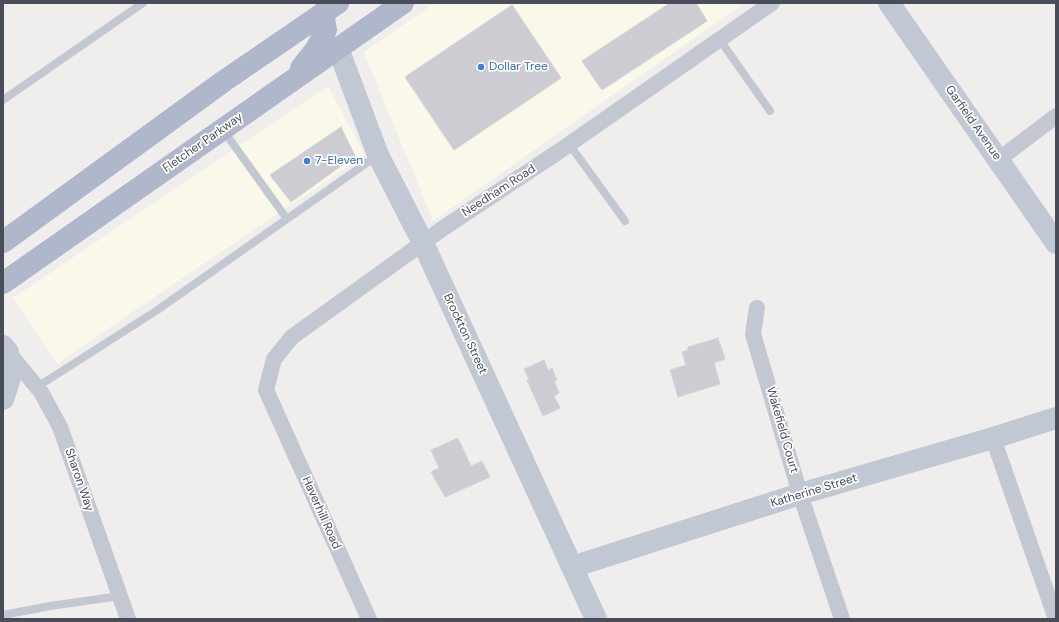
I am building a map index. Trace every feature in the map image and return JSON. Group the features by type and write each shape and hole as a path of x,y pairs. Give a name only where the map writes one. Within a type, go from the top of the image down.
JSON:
{"main road":[{"path":"338,48 338,31 341,18 352,3"},
{"name":"Fletcher Parkway","path":"3,283 403,3"},
{"path":"289,83 316,49 326,30 326,6"},
{"path":"3,242 326,6"}],"street":[{"name":"Needham Road","path":"273,408 266,390 274,359 292,337 423,243 772,3"},
{"name":"Garfield Avenue","path":"889,3 1056,243"},
{"name":"Brockton Street","path":"338,48 378,154 423,243 596,619"},
{"path":"998,160 1056,116"},
{"name":"Wakefield Court","path":"757,308 754,334 800,494 842,619"},
{"path":"3,399 10,378 6,349"},
{"name":"Sharon Way","path":"6,349 37,387 60,426 128,619"},
{"name":"Haverhill Road","path":"273,408 369,619"},
{"name":"Katherine Street","path":"572,567 800,494 993,438 1056,418"},
{"path":"993,438 1056,619"}],"lane":[{"path":"3,100 142,3"},
{"path":"720,40 770,111"},
{"path":"223,129 287,219"},
{"path":"569,144 624,221"},
{"path":"37,387 156,311 378,154"},
{"path":"3,615 50,606 120,596"}],"shaded area":[{"path":"435,3 744,3 433,221 364,52"},
{"path":"328,86 365,155 88,342 58,364 13,298"}],"building":[{"path":"670,3 696,3 707,21 602,90 582,61"},
{"path":"512,5 561,78 454,150 405,77"},
{"path":"341,127 355,156 291,202 270,175"},
{"path":"718,338 725,359 714,363 720,384 678,397 670,370 686,365 682,352 688,350 688,347"},
{"path":"544,360 548,370 552,368 557,380 554,381 559,393 554,396 560,408 543,416 527,380 529,379 524,369"},
{"path":"458,438 471,466 482,461 490,477 445,497 431,472 439,468 431,450"}],"place":[{"name":"Dollar Tree","path":"481,67"},
{"name":"7-Eleven","path":"307,161"}]}
